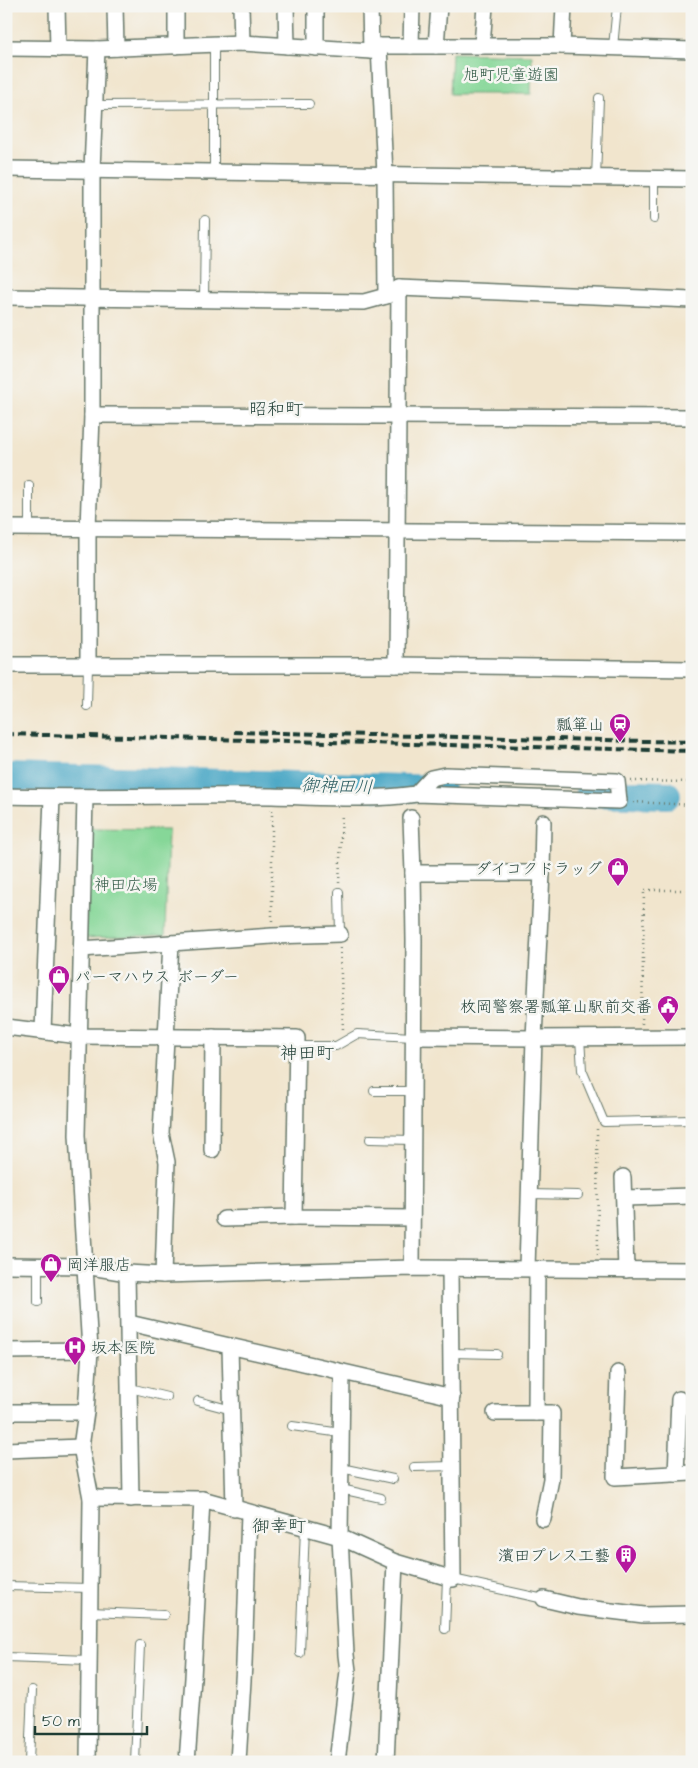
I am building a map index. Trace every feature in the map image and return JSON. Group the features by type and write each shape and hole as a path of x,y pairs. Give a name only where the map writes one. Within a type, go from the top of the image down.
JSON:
{"street":[{"path":"58,6 58,49"},
{"path":"115,6 116,48"},
{"path":"176,6 176,46"},
{"path":"242,6 242,43"},
{"path":"286,6 287,46"},
{"path":"316,6 316,48"},
{"path":"370,6 385,174 386,296"},
{"path":"410,46 412,6"},
{"path":"436,46 439,6"},
{"path":"482,46 486,6"},
{"path":"562,46 564,6"},
{"path":"6,48 97,49 242,43 316,48 562,46 691,50 692,38"},
{"path":"88,665 88,529 92,415 92,170 97,49"},
{"path":"6,169 692,180"},
{"path":"6,297 364,302 386,296 399,288 692,300"},
{"path":"396,665 399,288"},
{"path":"92,415 692,417"},
{"path":"6,528 692,533"},
{"path":"6,665 396,665 692,669"},
{"path":"6,796 272,796 344,798 392,797 418,792 619,801 617,782 445,774 431,778 418,792"},
{"path":"43,1032 52,797"},
{"path":"85,797 77,1135 90,1350 86,1412 81,1447 91,1498 88,1762"},
{"path":"410,818 413,1037 412,1268"},
{"path":"536,1413 529,1194 543,822"},
{"path":"412,873 542,874"},
{"path":"81,949 272,936 340,934"},
{"path":"163,1275 167,1162 161,1133 170,943"},
{"path":"6,1027 79,1036 297,1038 294,1217"},
{"path":"212,1150 214,1037"},
{"path":"413,1037 692,1037"},
{"path":"623,1177 626,1270"},
{"path":"624,1198 692,1196"},
{"path":"224,1219 294,1217 412,1218"},
{"path":"6,1265 85,1266 127,1273 163,1275 412,1268 692,1270"},
{"path":"91,1498 202,1499 340,1537 395,1562 450,1579 452,1397 450,1269"},
{"path":"127,1273 131,1499"},
{"path":"129,1323 452,1397"},
{"path":"230,1346 234,1509"},
{"path":"6,1350 90,1350"},
{"path":"337,1762 348,1671 340,1537 342,1372"},
{"path":"618,1373 615,1476 684,1474 679,1399"},
{"path":"6,1412 86,1412"},
{"path":"495,1413 552,1413 552,1479 543,1519"},
{"path":"6,1450 81,1447"},
{"path":"187,1762 202,1499"},
{"path":"238,1762 244,1664 249,1513"},
{"path":"386,1762 395,1562"},
{"path":"544,1600 578,1607 644,1615 692,1614"}],"lane":[{"path":"613,47 617,6"},
{"path":"214,44 214,172"},
{"path":"596,178 598,98"},
{"path":"94,105 309,104"},
{"path":"654,179 654,218"},
{"path":"204,300 205,220"},
{"path":"29,485 29,529"},
{"path":"87,706 88,665"},
{"path":"339,892 340,934"},
{"path":"297,1046 336,1046 357,1034 413,1037"},
{"path":"580,1038 582,1070 604,1122 692,1120"},
{"path":"374,1091 412,1091"},
{"path":"370,1139 412,1140"},
{"path":"529,1194 578,1195"},
{"path":"38,1266 38,1302"},
{"path":"451,1353 497,1354"},
{"path":"130,1388 168,1397"},
{"path":"198,1401 232,1410"},
{"path":"292,1426 342,1433"},
{"path":"414,1467 452,1466"},
{"path":"341,1468 393,1479"},
{"path":"341,1489 381,1498"},
{"path":"300,1653 305,1528"},
{"path":"445,1629 450,1579 544,1600"},
{"path":"6,1586 90,1588"},
{"path":"90,1612 164,1615"},
{"path":"136,1762 140,1645"},
{"path":"6,1657 89,1660"},
{"path":"29,1762 32,1690"}],"path":[{"path":"617,782 692,782"},
{"path":"272,801 272,936"},
{"path":"619,801 692,805"},
{"path":"339,892 342,813"},
{"path":"642,1038 644,890 692,890"},
{"path":"340,934 343,1042"},
{"path":"596,1124 598,1270"}],"green space":[{"name":"旭町児童遊園","path":"452,53 532,55 531,94 450,94"},
{"name":"神田広場","path":"89,829 168,830 165,935 85,938"}],"waterway":[{"name":"御神田川","path":"6,777 441,789"},
{"name":"御神田川","path":"589,793 667,795"}],"railway":[{"path":"234,732 692,742"},
{"path":"6,734 692,751"}],"place":[{"name":"瓢箪山","path":"620,743"},
{"name":"ダイコクドラッグ","path":"618,887"},
{"name":"パーマハウス ボーダー","path":"59,995"},
{"name":"枚岡警察署瓢箪山駅前交番","path":"668,1025"},
{"name":"岡洋服店","path":"51,1283"},
{"name":"坂本医院","path":"75,1366"},
{"name":"濱田プレス工藝","path":"626,1574"}],"district":[{"name":"昭和町","path":"276,409"},
{"name":"神田町","path":"307,1053"},
{"name":"御幸町","path":"279,1526"}]}
